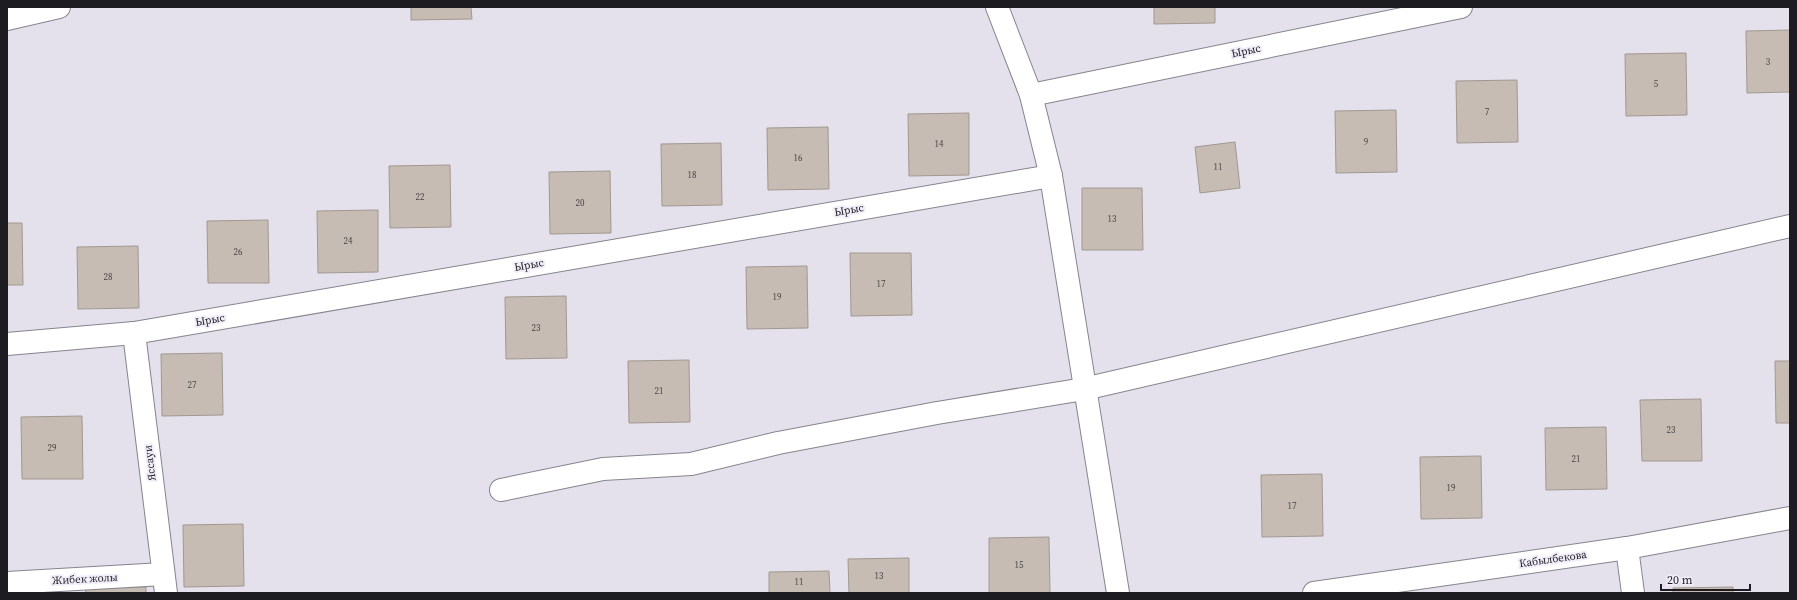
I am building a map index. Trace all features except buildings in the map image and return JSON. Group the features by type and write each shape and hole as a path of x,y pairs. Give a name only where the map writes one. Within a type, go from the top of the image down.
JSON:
{"street":[{"path":"7,19 59,7"},
{"path":"997,7 1031,95 1050,176 1118,593"},
{"name":"Ырыс","path":"1031,95 1461,7"},
{"name":"Ырыс","path":"7,344 134,333 1050,176"},
{"path":"501,490 603,469 691,464 778,443 937,413 1084,389 1790,226"},
{"name":"Яссауи","path":"134,333 164,584"},
{"name":"Кабылбекова","path":"1314,593 1627,548 1790,518"},
{"path":"1627,548 1633,593"},
{"name":"Жибек жолы","path":"7,583 164,584"}]}
